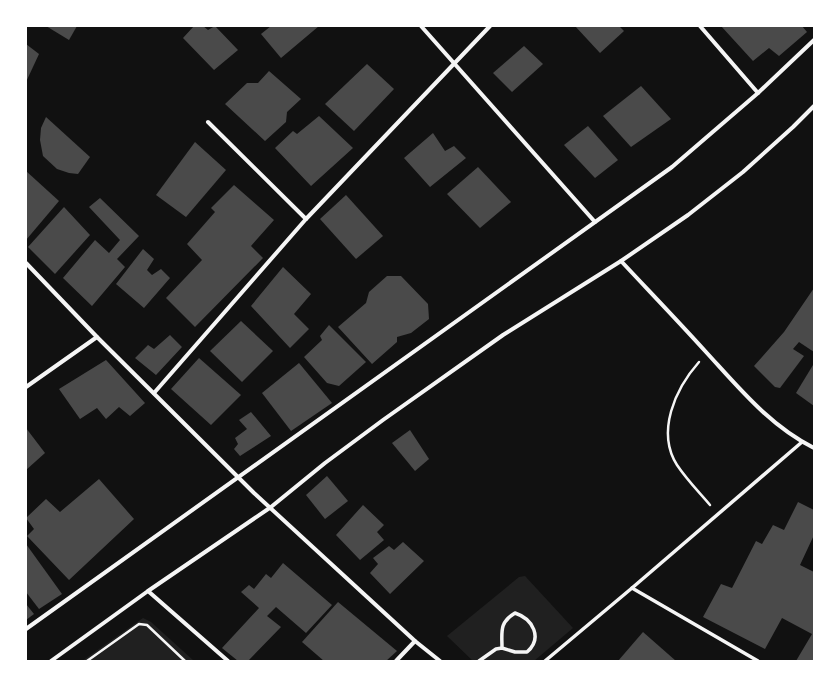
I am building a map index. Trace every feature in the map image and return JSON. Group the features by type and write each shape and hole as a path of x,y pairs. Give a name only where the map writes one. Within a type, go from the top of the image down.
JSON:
{"street":[{"path":"421,26 595,222"},
{"path":"154,393 306,219 490,26"},
{"path":"700,26 758,93"},
{"path":"26,629 672,167 758,93 814,40"},
{"path":"51,661 148,591 271,508 325,464 383,420 503,335 621,261 688,215 743,172 814,106"},
{"path":"208,122 306,219"},
{"path":"621,261 739,389 773,421 802,442 814,448"},
{"path":"26,263 97,337 238,477 415,641 440,661"},
{"path":"26,387 97,337"},
{"path":"545,661 802,442"},
{"path":"632,588 758,661"},
{"path":"148,591 228,661"},
{"path":"479,661 496,649 502,648 515,652 528,652 536,641 530,622 515,613 507,618 503,625 502,648"},
{"path":"396,661 415,641"}],"path":[{"path":"707,353 690,372 676,396 669,418 668,443 677,464 718,514"},
{"path":"87,661 139,624 147,625 185,661"}],"shaded area":[{"path":"525,576 573,628 534,661 473,661 447,636 519,577"},
{"path":"143,618 151,622 194,661 82,661"}],"building":[{"path":"46,26 77,26 69,40"},
{"path":"194,26 203,26 208,30 215,26 238,50 214,70 183,38"},
{"path":"271,26 319,26 281,58 261,34"},
{"path":"575,26 619,26 624,31 600,53"},
{"path":"721,26 802,26 807,32 779,56 769,48 753,61"},
{"path":"26,44 39,54 26,82"},
{"path":"524,46 543,64 512,92 493,73"},
{"path":"367,64 394,89 354,131 325,104"},
{"path":"269,71 301,99 287,112 286,122 265,141 225,104 247,83 258,83"},
{"path":"641,86 671,119 631,147 603,116"},
{"path":"319,116 353,148 311,186 275,148 293,131 297,134"},
{"path":"46,117 90,157 78,174 57,169 43,156 40,140 41,128"},
{"path":"588,126 618,160 595,178 564,145"},
{"path":"433,133 445,151 454,146 466,158 430,187 404,158"},
{"path":"195,142 226,170 186,217 156,195"},
{"path":"478,167 511,202 480,228 447,194"},
{"path":"26,171 59,201 26,240"},
{"path":"234,185 274,220 251,246 263,258 195,327 166,298 202,260 187,244 215,212 211,208"},
{"path":"346,195 383,236 356,259 320,219"},
{"path":"100,198 139,236 117,259 125,267 92,306 63,278 95,240 109,253 120,240 89,207"},
{"path":"64,207 90,235 55,274 28,247"},
{"path":"143,249 154,259 147,270 152,275 161,269 170,278 144,308 116,284"},
{"path":"283,267 311,294 294,314 309,329 290,348 251,306"},
{"path":"387,276 401,276 428,304 429,319 411,333 397,337 397,342 372,364 338,327 366,303 369,292"},
{"path":"814,288 814,352 799,342 793,349 804,356 780,388 775,387 754,366 784,332"},
{"path":"241,321 273,351 242,382 210,351"},
{"path":"329,325 366,362 339,386 327,383 304,357 322,340 320,336"},
{"path":"170,335 182,347 156,375 135,358 148,345 154,349"},
{"path":"199,358 241,395 211,425 171,389"},
{"path":"106,360 145,403 130,416 119,407 106,419 97,408 80,419 59,389"},
{"path":"299,363 332,403 291,431 262,393"},
{"path":"813,365 814,366 814,406 796,393"},
{"path":"251,412 271,436 240,456 234,449 238,444 235,438 247,429 239,420"},
{"path":"26,428 45,453 26,470"},
{"path":"410,430 429,459 415,471 392,443"},
{"path":"327,476 348,501 325,519 306,495"},
{"path":"99,479 134,519 69,580 27,536 34,529 26,518 46,499 60,512"},
{"path":"798,502 814,510 814,535 800,565 814,572 814,661 796,661 812,634 782,618 765,649 703,617 721,584 732,588 756,541 762,544 773,525 784,530"},
{"path":"363,505 384,525 377,532 384,540 360,560 336,535"},
{"path":"403,542 424,561 390,594 370,573 378,564 373,558 389,546 394,550"},
{"path":"26,544 62,594 39,609 26,592"},
{"path":"283,563 332,605 306,633 276,607 267,616 281,627 248,661 238,661 222,648 259,608 241,592 249,585 254,589 266,574 271,578"},
{"path":"338,602 397,651 386,661 324,661 302,642"},
{"path":"26,604 34,614 26,620"},
{"path":"643,632 676,661 618,661"}]}
